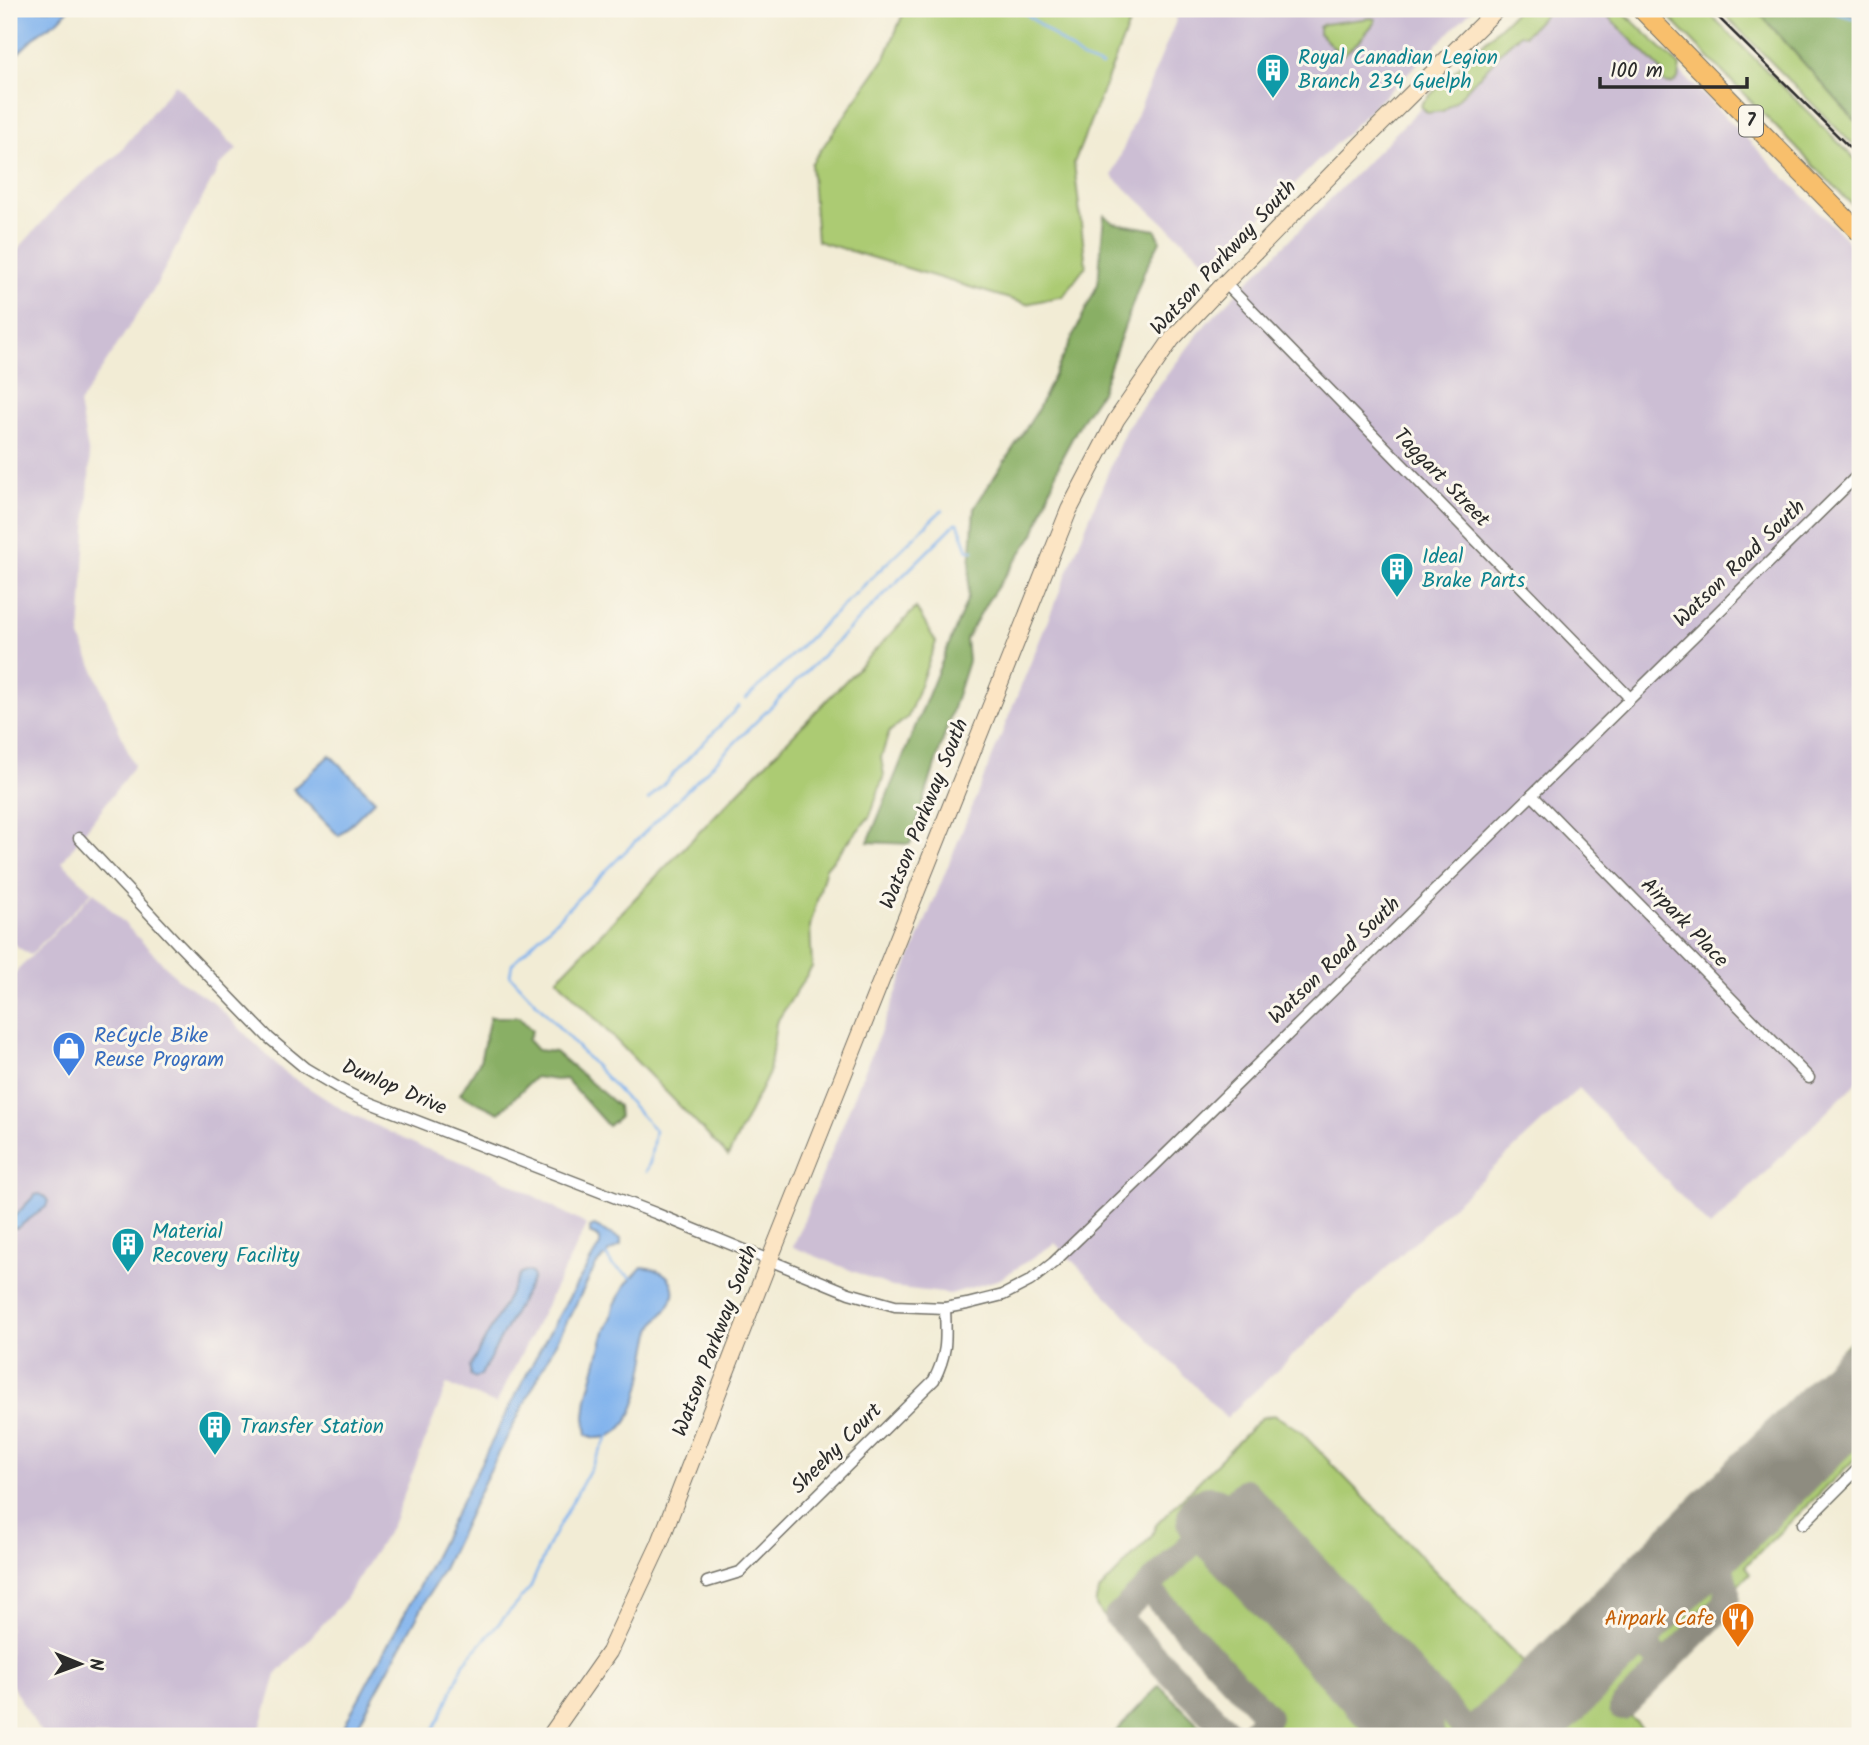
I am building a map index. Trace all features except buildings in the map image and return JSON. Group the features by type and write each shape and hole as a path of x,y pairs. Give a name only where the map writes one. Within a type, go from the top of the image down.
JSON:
{"main road":[{"name":"Watson Parkway South","path":"550,1736 609,1652 659,1545 769,1261 1069,510 1116,420 1172,339 1497,9"},
{"name":"7","path":"1641,9 1860,233"}],"street":[{"name":"Taggart Street","path":"1225,283 1630,698"},
{"name":"Watson Road South","path":"769,1261 849,1293 895,1306 945,1308 969,1304 1003,1294 1030,1281 1053,1263 1155,1165 1860,473"},
{"name":"Airpark Place","path":"1532,795 1809,1078"},
{"name":"Dunlop Drive","path":"79,838 269,1038 305,1068 360,1099 655,1213 769,1261"},
{"name":"Sheehy Court","path":"707,1582 740,1572 934,1380 943,1361 946,1340 945,1308"},
{"path":"1803,1524 1860,1467"}],"shaded area":[{"path":"1179,9 1473,9 1211,266 1112,176"},
{"path":"1519,9 1618,9 1860,253 1860,1079 1710,1227 1579,1088 1226,1418 1055,1243 1000,1279 950,1294 892,1287 793,1247 1126,428 1206,324"},
{"path":"175,84 237,149 220,165 155,287 79,404 90,461 80,637 134,766 62,862 92,892 30,955 9,941 9,259 66,196 118,154"},
{"path":"94,892 179,980 213,1002 284,1072 343,1110 421,1147 492,1173 587,1225 496,1404 447,1384 392,1525 343,1602 276,1675 258,1736 43,1736 9,1681 9,1015 15,1004 9,997 9,979"}],"green space":[{"path":"905,9 1135,9 1074,163 1086,266 1063,296 1026,304 817,241 811,164 885,58"},
{"path":"1518,9 1550,9 1525,35 1520,34 1499,53 1456,101 1443,111 1427,113 1421,106 1422,103"},
{"path":"1601,9 1620,9 1680,66 1678,79 1667,84 1657,77 1662,71"},
{"path":"1661,9 1705,9 1860,164 1860,213"},
{"path":"1719,9 1756,9 1860,126 1860,152"},
{"path":"1756,9 1846,9 1860,24 1860,126"},
{"path":"1375,19 1375,22 1343,55 1319,33 1319,27 1324,24"},
{"path":"1104,215 1114,223 1156,230 1160,241 1144,272 1101,392 1062,457 1034,534 987,602 966,639 968,661 910,844 868,842 968,598 974,508 1036,413 1098,284"},
{"path":"916,608 936,642 908,717 889,732 881,758 884,775 870,816 826,868 810,926 812,967 776,1023 769,1073 728,1156 557,979"},
{"path":"490,1017 519,1017 532,1031 528,1040 537,1050 555,1052 618,1106 619,1117 608,1126 566,1079 535,1077 499,1113 460,1094 480,1061"},
{"path":"1860,1332 1860,1454 1745,1566 1750,1573 1728,1596 1722,1591 1614,1700 1650,1736 1254,1736 1273,1716 1147,1584 1109,1621 1097,1607 1096,1600 1100,1590 1151,1537 1156,1525 1261,1418 1274,1415 1298,1429 1524,1663"},
{"path":"1159,1685 1210,1736 1112,1736"}],"water":[{"path":"9,9 69,9 9,62"},
{"path":"330,755 375,800 339,836 293,789"},
{"path":"40,1194 48,1201 46,1207 17,1228 13,1228 11,1220 35,1195"},
{"path":"594,1226 621,1239 621,1245 596,1265 484,1482 444,1567 352,1736 339,1736 528,1372 600,1245 597,1236 590,1233 590,1228"},
{"path":"642,1267 655,1269 667,1276 672,1284 673,1295 652,1331 637,1399 631,1414 622,1427 611,1435 595,1438 587,1435 585,1417 587,1398 605,1331 626,1284"},
{"path":"521,1273 532,1273 533,1278 481,1375 475,1378 470,1375 470,1367"}],"waterway":[{"path":"1020,9 1083,59 1102,66"},
{"path":"1820,9 1853,18 1860,17"},
{"path":"746,699 942,510"},
{"path":"646,1172 655,1130 510,975 512,964 956,523 968,550 973,550"},
{"path":"648,800 739,706"},
{"path":"606,1255 612,1265 632,1278"},
{"path":"430,1736 464,1663 530,1588 549,1544 609,1435"}],"taxiway":[{"path":"1857,1379 1860,1383"},
{"path":"1548,1736 1860,1426"},
{"path":"1232,1736 1117,1617 1245,1491 1472,1736"},
{"path":"1622,1708 1725,1604 1726,1585 1718,1567"},
{"path":"1147,1588 1268,1717 1248,1736"},
{"path":"1617,1616 1655,1655"}],"runway":[{"path":"1495,1736 1860,1376"},
{"path":"1210,1519 1412,1736"}],"railway":[{"path":"1710,9 1860,158"}],"place":[{"name":"Royal Canadian Legion Branch 234 Guelph","path":"1273,100"},
{"name":"Ideal Brake Parts","path":"1397,599"},
{"name":"ReCycle Bike Reuse Program","path":"69,1078"},
{"name":"Material Recovery Facility","path":"128,1274"},
{"name":"Transfer Station","path":"215,1457"},
{"name":"Airpark Cafe","path":"1738,1649"}]}
